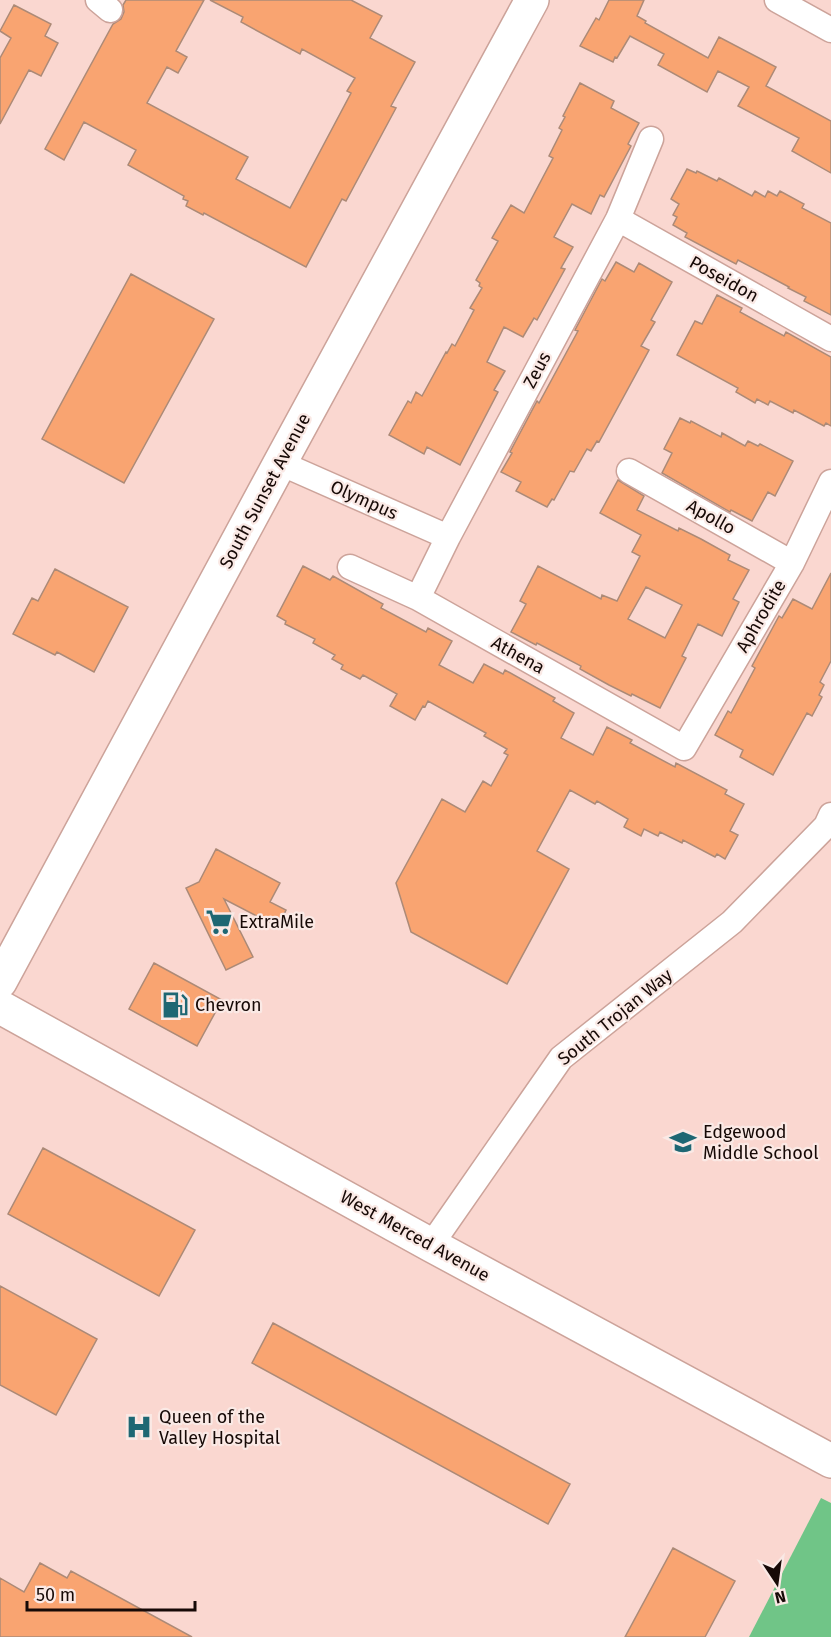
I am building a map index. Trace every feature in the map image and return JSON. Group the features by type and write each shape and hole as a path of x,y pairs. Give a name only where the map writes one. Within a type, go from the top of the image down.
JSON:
{"main road":[{"name":"South Sunset Avenue","path":"0,982 532,0"},
{"name":"West Merced Avenue","path":"0,1008 430,1245 831,1461"}],"street":[{"path":"777,0 831,30"},
{"name":"Zeus","path":"417,598 618,219 651,139"},
{"name":"Poseidon","path":"618,219 831,339"},
{"name":"Olympus","path":"280,463 448,537"},
{"name":"Apollo","path":"629,471 792,562"},
{"name":"Aphrodite","path":"684,748 792,562 831,482"},
{"name":"Athena","path":"350,567 417,598 684,748"},
{"name":"South Trojan Way","path":"430,1245 561,1058 732,922 826,826 831,815"}],"green space":[{"path":"821,1498 831,1503 831,1637 749,1637"}],"building":[{"path":"126,0 204,0 176,51 187,57 178,73 167,67 147,103 248,157 236,179 290,208 351,93 347,91 355,78 302,49 300,54 241,22 243,17 210,0 351,0 382,16 370,38 415,62 391,106 396,108 346,201 342,199 306,267 204,213 203,215 186,206 188,201 183,199 184,196 128,165 136,150 84,122 64,160 45,149 113,24 121,19"},
{"path":"609,0 644,0 637,16 646,21 645,23 708,58 719,37 776,67 766,86 831,121 831,173 792,151 799,138 738,106 749,87 718,71 707,92 658,65 664,54 630,36 613,62 580,46 596,18 599,20"},
{"path":"14,5 51,24 45,36 58,43 41,76 29,70 0,124 0,58 11,38 0,31"},
{"path":"580,83 614,101 611,108 639,123 628,144 631,146 604,197 600,195 591,214 572,204 554,237 573,247 561,268 565,269 537,320 534,318 523,337 504,327 487,362 505,371 494,390 498,392 460,465 427,447 424,454 389,435 408,401 411,403 416,392 422,396 446,352 452,344 455,346 474,310 470,308 482,288 476,280 498,241 492,238 511,205 524,213 553,158 549,156 562,130 559,128 565,117 563,116"},
{"path":"687,169 696,173 697,171 717,181 719,178 752,196 755,191 765,197 768,191 777,196 780,191 804,204 802,208 831,223 831,315 804,301 806,297 789,287 738,260 736,264 685,237 687,233 673,225 677,217 673,215 679,204 671,199"},
{"path":"616,262 634,272 639,263 672,282 651,320 655,322 641,346 649,350 599,442 597,441 591,451 587,449 574,472 570,471 554,500 552,499 547,507 516,491 521,482 501,472 537,401 539,403 578,331 575,330 602,279 605,281"},
{"path":"131,274 214,319 124,483 42,439"},
{"path":"717,295 742,308 740,312 784,336 786,332 831,357 831,426 826,423 824,426 794,410 793,413 770,401 768,405 757,399 755,403 736,392 738,388 677,355 695,321 702,324"},
{"path":"680,418 690,423 691,421 721,437 722,433 745,446 748,441 758,446 760,444 793,461 775,496 768,492 752,521 731,510 730,512 662,473 672,453 664,449"},
{"path":"618,480 644,496 637,510 678,531 679,528 701,539 730,555 728,560 749,570 733,599 739,602 722,636 698,624 682,656 686,658 660,708 609,685 580,669 581,666 511,632 526,604 520,601 538,566 601,599 602,595 617,601 640,556 632,552 641,535 600,513","holes":["646,587 682,605 665,638 628,619"]},
{"path":"303,566 330,580 333,576 383,604 381,608 426,632 428,628 452,641 439,665 473,683 484,664 503,674 505,670 555,698 553,701 574,713 561,738 593,755 607,727 632,740 630,743 675,767 676,763 727,790 725,794 744,804 730,831 738,835 725,859 717,854 715,857 683,840 682,843 660,832 658,836 644,829 641,836 624,827 628,819 597,801 595,804 570,790 537,851 569,869 507,984 411,932 396,883 442,799 465,812 483,781 491,786 508,755 504,753 507,749 484,736 486,733 428,701 415,720 390,706 397,694 363,675 360,679 341,669 343,665 332,659 335,655 313,643 315,639 285,624 286,621 277,616"},
{"path":"55,569 128,607 94,672 57,652 55,655 13,634 32,598 38,601"},
{"path":"831,573 831,661 820,682 824,685 819,695 822,697 812,716 807,713 773,775 740,757 743,750 715,735 728,711 731,713 755,668 752,666 779,616 782,618 793,599 812,609"},
{"path":"216,849 280,883 270,902 286,910 278,927 224,899 253,957 226,970 186,888 199,882"},
{"name":"Chevron","path":"154,963 222,1000 197,1046 129,1009"},
{"path":"43,1148 195,1230 159,1296 8,1214"},
{"path":"0,1286 97,1339 56,1415 0,1385"},
{"path":"273,1323 570,1484 548,1524 252,1363"},
{"path":"673,1548 735,1581 705,1637 625,1637"},
{"path":"40,1563 67,1578 71,1571 192,1637 0,1637 0,1578 24,1592"}],"place":[{"name":"ExtraMile","path":"219,922"},
{"name":"Chevron","path":"175,1005"},
{"name":"Edgewood Middle School","path":"683,1142"},
{"name":"Queen of the Valley Hospital","path":"139,1427"}]}
